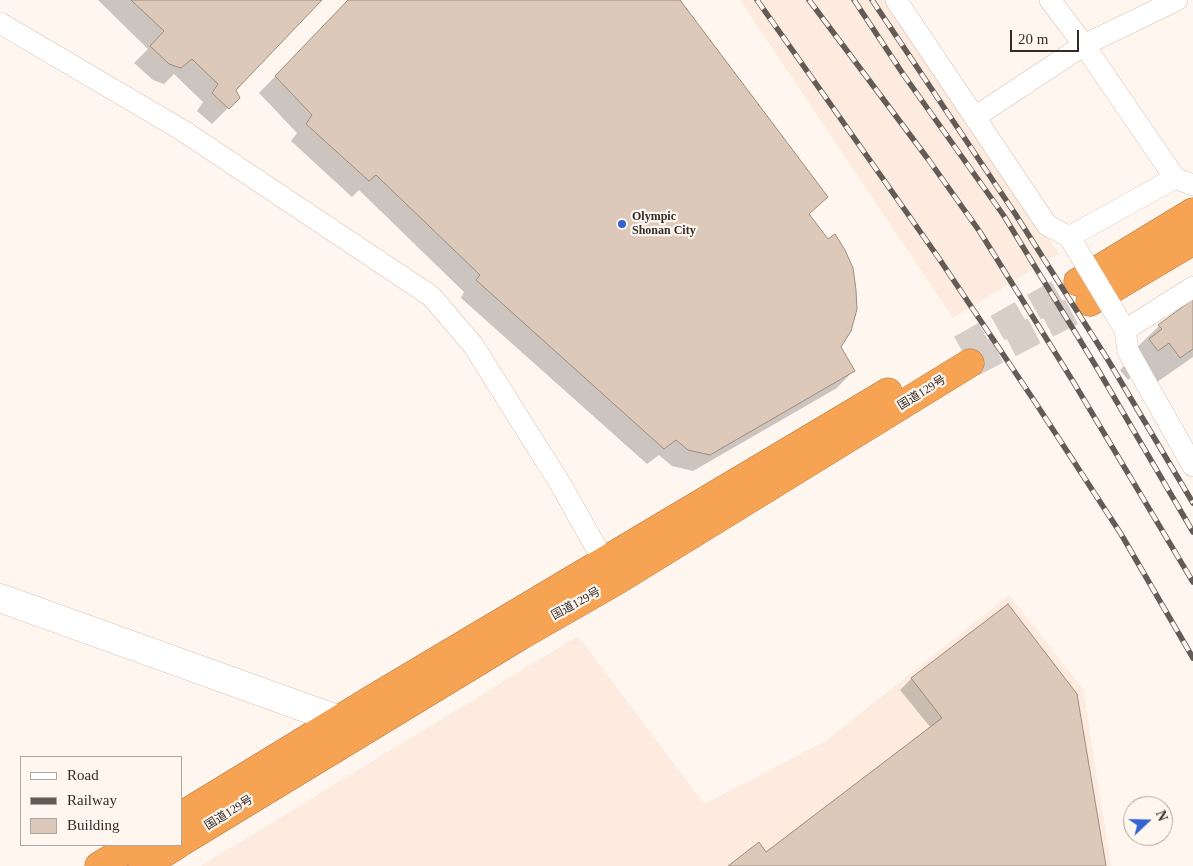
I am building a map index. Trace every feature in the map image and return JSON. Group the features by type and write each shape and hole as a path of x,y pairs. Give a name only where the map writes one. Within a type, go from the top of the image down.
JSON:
{"highway":[{"path":"1193,212 1084,292 1193,241"},
{"name":"国道129号","path":"182,815 337,720 610,571 965,356"},
{"name":"国道129号","path":"182,841 520,636 610,571"},
{"path":"99,866 132,846"},
{"path":"142,866 175,846"}],"street":[{"path":"896,0 1047,225 1073,242 1121,324 1128,351 1193,466"},
{"path":"1050,0 1184,181 1073,242"},
{"path":"975,117 1084,45 1178,0"},
{"path":"0,23 182,130 431,296 478,353 561,485 610,571"},
{"path":"1121,324 1193,287"},
{"path":"0,598 365,729"}],"shaded area":[{"path":"740,0 887,0 1059,254 953,318"},
{"path":"1009,595 1083,689 1111,866 201,866 578,636 704,804 826,741"}],"building":[{"path":"131,0 322,0 236,90 240,98 229,109 212,93 218,84 192,59 181,68 169,64 150,46 164,31"},
{"name":"Olympic Shonan City","path":"348,0 680,0 828,197 809,214 828,239 835,234 853,268 857,309 851,331 841,347 855,371 710,455 688,450 676,440 664,449 476,280 480,275 376,175 369,181 306,124 312,115 275,76"},
{"path":"1193,299 1193,349 1180,358 1169,343 1158,351 1149,339 1162,329 1158,325"},
{"path":"1008,604 1077,694 1106,866 728,866 759,842 766,852 942,718 911,678"}],"tunnel":[{"path":"961,349 1078,282"},
{"path":"972,363 1090,302"}],"railway":[{"path":"757,0 938,257 1035,402 1121,534 1193,658"},
{"path":"809,0 980,232 1074,383 1193,582"},
{"path":"854,0 903,74 1004,216 1097,368 1193,532"},
{"path":"872,0 1014,212 1108,360 1193,503"}],"place":[{"name":"Olympic Shonan City","path":"622,224"}]}
